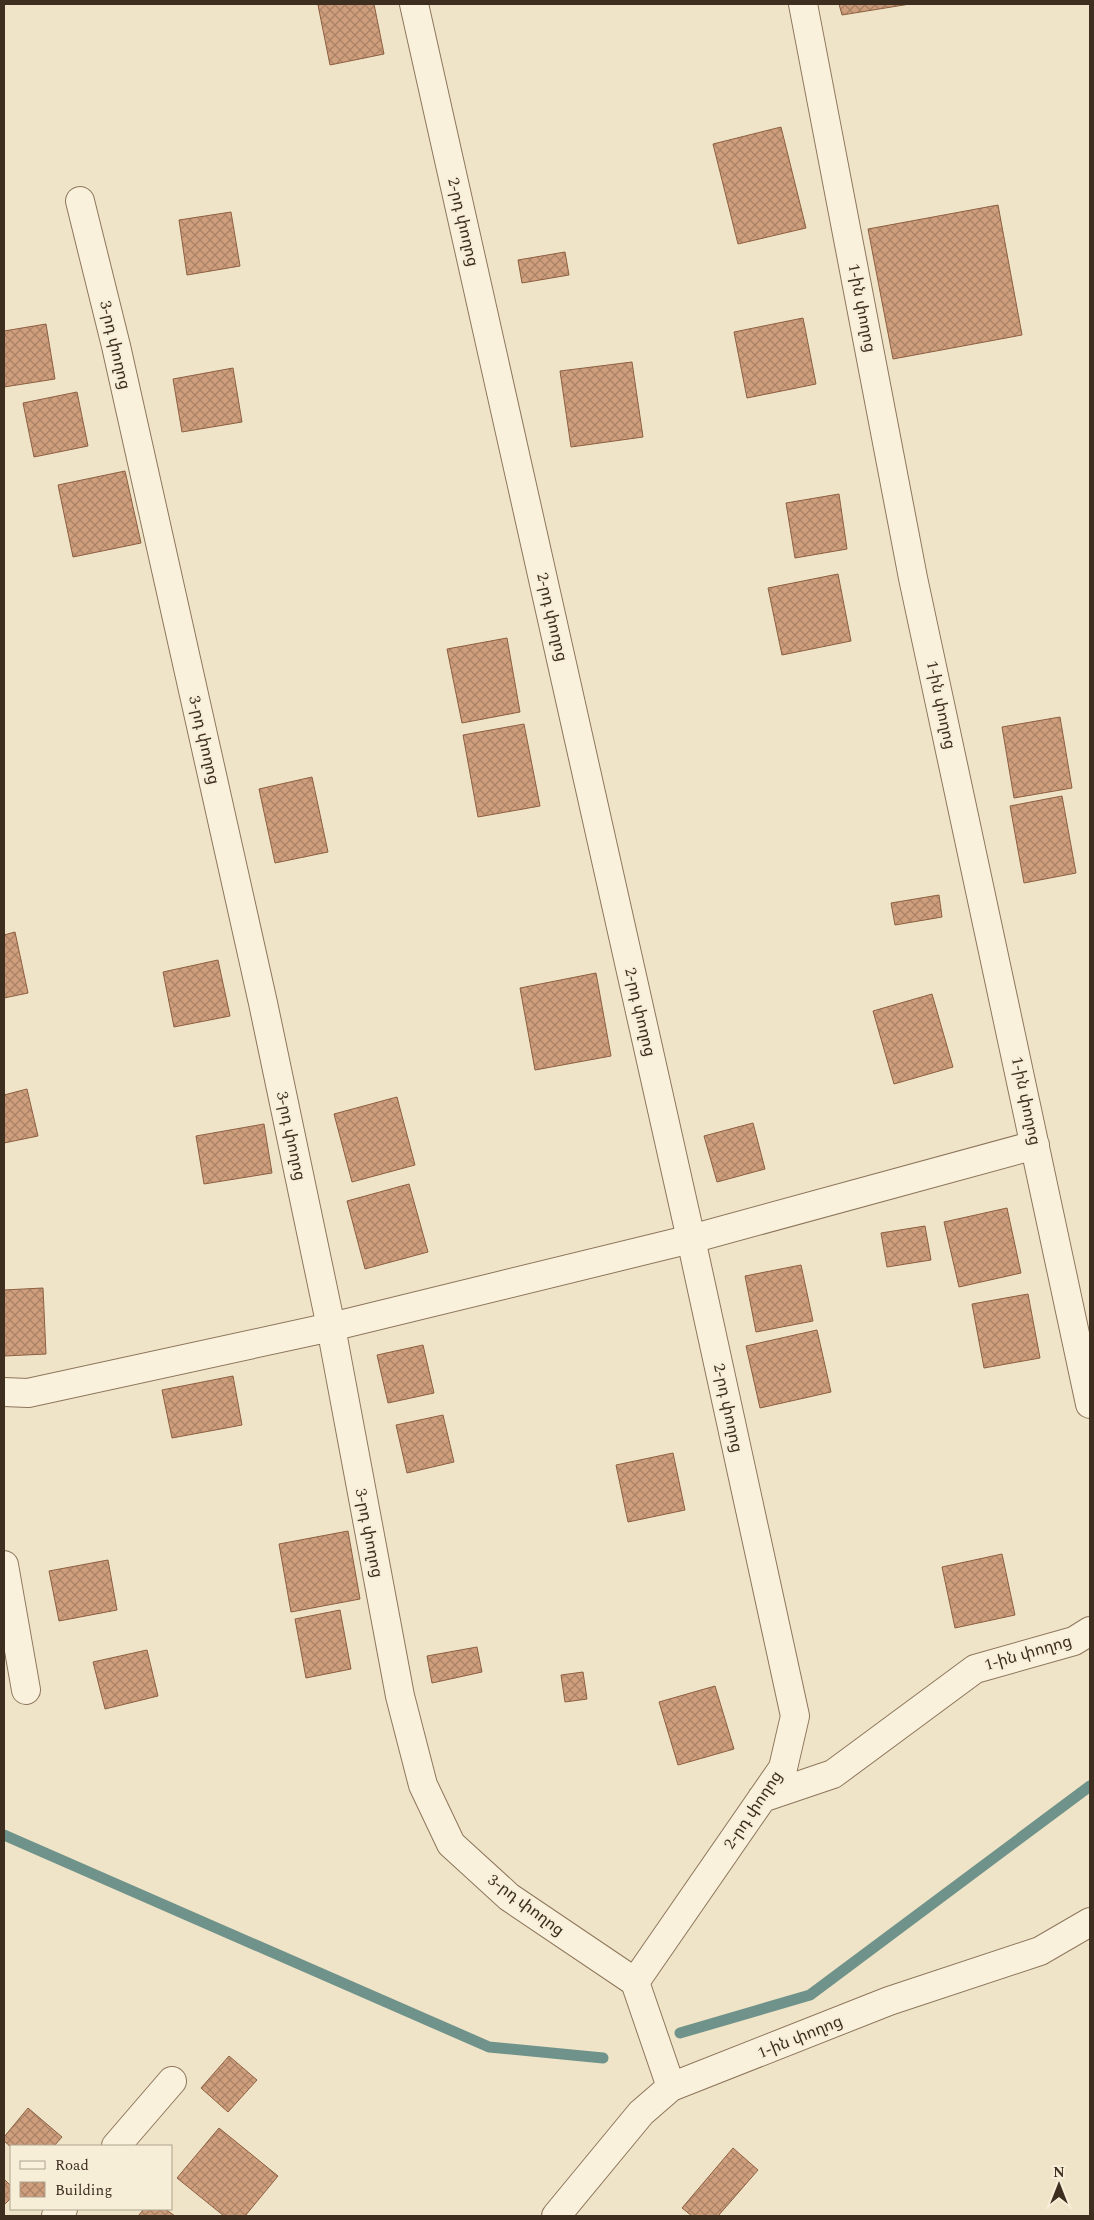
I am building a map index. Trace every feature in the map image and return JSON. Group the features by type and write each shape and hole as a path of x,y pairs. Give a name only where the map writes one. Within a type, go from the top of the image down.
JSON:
{"street":[{"name":"2-րդ փողոց","path":"414,4 691,1239 795,1716 783,1768 635,1982"},
{"name":"1-ին փողոց","path":"803,4 913,578 1090,1404"},
{"name":"3-րդ փողոց","path":"80,201 116,346 259,984 331,1327 400,1696 423,1785 451,1844 510,1897 635,1982"},
{"path":"4,1392 28,1393 331,1327 691,1239 1035,1145"},
{"path":"4,1565 26,1690"},
{"name":"1-ին փողոց","path":"762,1798 833,1774 975,1668 1074,1641 1090,1631"},
{"name":"1-ին փողոց","path":"556,2216 641,2113 671,2087 889,2001 1040,1951 1090,1922"},
{"path":"635,1982 671,2087"},
{"path":"117,2145 172,2081"}],"building":[{"path":"374,4 384,54 330,65 318,5"},
{"path":"839,4 910,4 842,15"},
{"path":"781,127 806,228 738,244 713,144"},
{"path":"998,205 1022,335 893,359 868,229"},
{"path":"231,212 240,266 187,275 179,220"},
{"path":"565,252 569,275 522,283 518,260"},
{"path":"803,318 816,384 747,398 734,332"},
{"path":"46,324 55,379 4,387 4,331"},
{"path":"632,362 643,437 571,447 560,371"},
{"path":"233,368 242,422 182,432 173,379"},
{"path":"77,392 88,446 34,457 23,403"},
{"path":"125,471 141,543 73,557 58,485"},
{"path":"839,494 847,549 795,558 786,503"},
{"path":"838,574 851,641 782,655 768,588"},
{"path":"507,638 520,712 462,723 447,649"},
{"path":"1060,717 1072,788 1014,798 1002,727"},
{"path":"524,724 540,806 478,817 463,735"},
{"path":"312,777 328,852 275,863 259,789"},
{"path":"1062,796 1076,873 1024,883 1010,806"},
{"path":"939,895 942,917 895,925 891,903"},
{"path":"15,932 28,993 4,998 4,935"},
{"path":"218,960 230,1016 174,1027 163,972"},
{"path":"596,973 611,1056 535,1070 520,988"},
{"path":"932,994 953,1067 894,1084 873,1011"},
{"path":"27,1089 38,1136 4,1143 4,1095"},
{"path":"397,1097 415,1165 352,1182 334,1114"},
{"path":"753,1123 765,1169 717,1182 704,1136"},
{"path":"264,1124 272,1173 204,1184 196,1136"},
{"path":"409,1184 428,1252 365,1269 347,1201"},
{"path":"1007,1208 1021,1273 959,1287 944,1222"},
{"path":"925,1226 931,1260 887,1267 881,1233"},
{"path":"801,1265 813,1321 756,1332 745,1276"},
{"path":"43,1288 46,1354 4,1356 4,1290"},
{"path":"1028,1294 1040,1358 984,1368 972,1304"},
{"path":"817,1330 831,1392 760,1408 746,1346"},
{"path":"423,1345 434,1393 388,1403 377,1355"},
{"path":"233,1376 242,1425 172,1438 162,1390"},
{"path":"443,1415 454,1462 407,1473 396,1425"},
{"path":"673,1453 685,1510 628,1522 616,1465"},
{"path":"348,1531 360,1599 291,1612 279,1544"},
{"path":"1002,1554 1015,1615 955,1628 942,1567"},
{"path":"108,1560 117,1610 59,1621 49,1571"},
{"path":"340,1610 351,1669 306,1678 295,1619"},
{"path":"477,1647 482,1672 432,1683 427,1656"},
{"path":"147,1650 158,1696 105,1709 93,1662"},
{"path":"583,1672 587,1699 565,1702 561,1675"},
{"path":"715,1686 734,1749 678,1765 659,1702"},
{"path":"229,2056 257,2080 228,2112 201,2088"},
{"path":"28,2108 62,2137 55,2145 10,2146 4,2141 4,2137"},
{"path":"219,2128 278,2176 245,2216 224,2216 177,2178"},
{"path":"733,2148 758,2170 718,2216 692,2216 682,2208"},
{"path":"4,2179 10,2185 10,2199 4,2205"},
{"path":"143,2210 166,2210 175,2216 138,2216"}],"waterway":[{"path":"680,2033 810,1995 1090,1786"},
{"path":"4,1835 489,2047 603,2058"}]}
